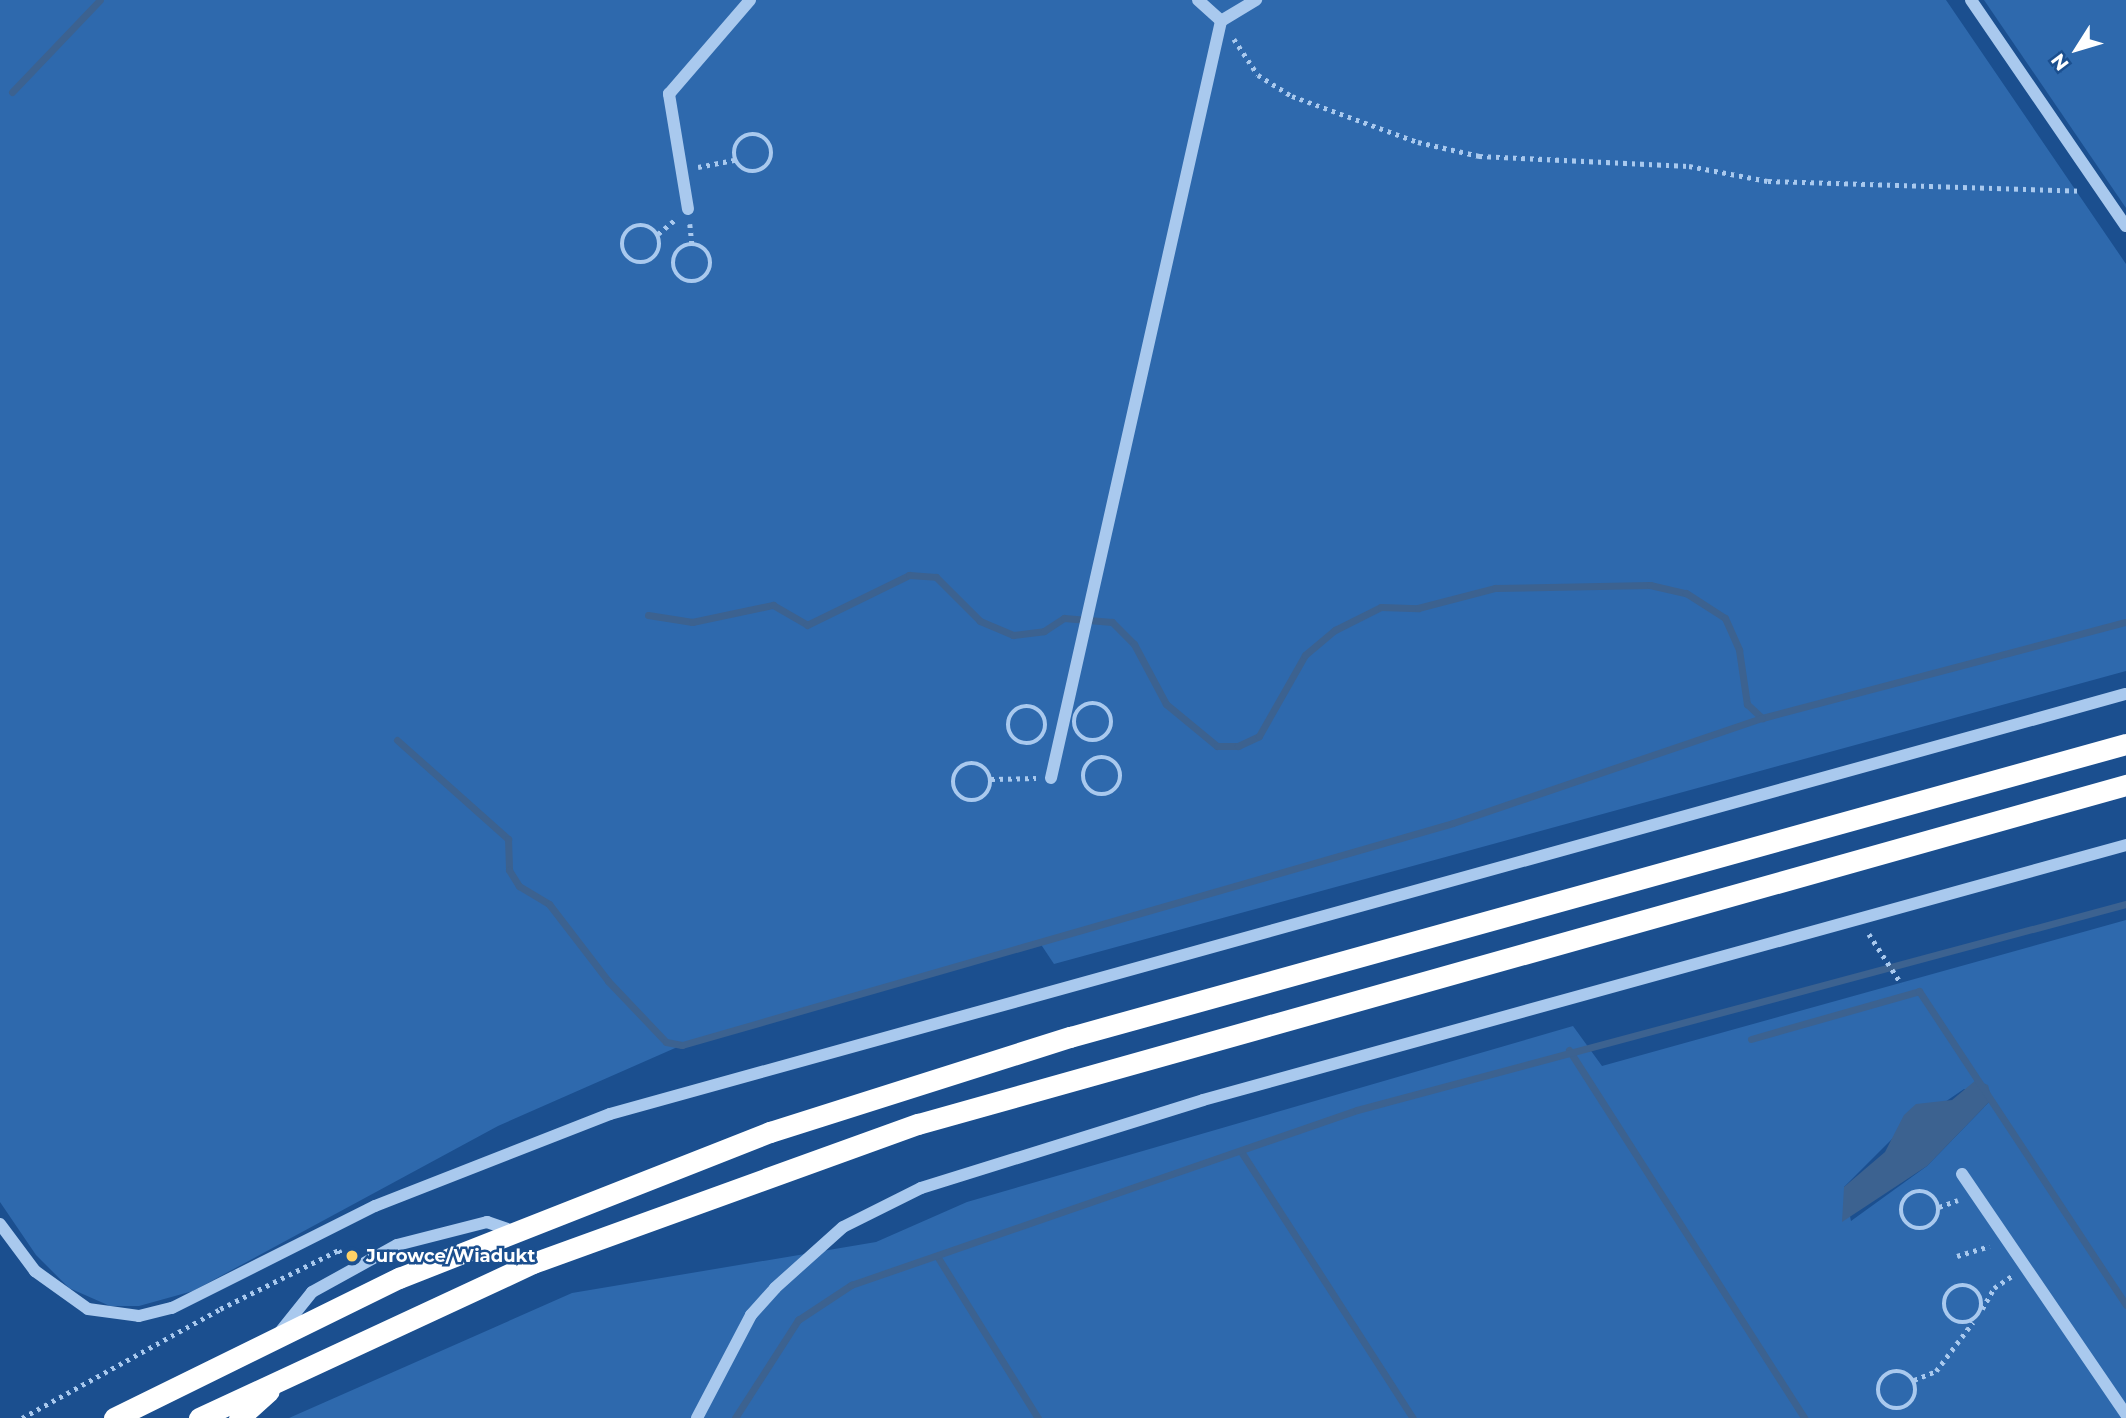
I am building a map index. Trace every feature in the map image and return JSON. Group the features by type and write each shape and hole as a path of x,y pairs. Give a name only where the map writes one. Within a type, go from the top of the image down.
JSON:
{"highway":[{"path":"114,1418 279,1333 510,1230 699,1156 1070,1037 2126,744"},
{"path":"198,1418 287,1374 595,1238 918,1124 2126,785"},
{"path":"239,1418 287,1374"}],"street":[{"path":"688,209 669,94 750,0"},
{"path":"1198,0 1221,21"},
{"path":"1051,778 1221,21 1256,0"},
{"path":"1971,0 2126,226"},
{"path":"0,1224 5,1241 60,1294 88,1309 139,1316 172,1308 375,1206 610,1114 2126,694"},
{"path":"696,1418 751,1315 775,1288 843,1227 911,1192 1203,1100 2126,845"},
{"path":"1962,1174 2126,1414"},
{"path":"279,1333 312,1292 397,1245 487,1222 510,1230"}],"path":[{"path":"1221,21 1258,75 1292,96 1418,142 1479,156 1689,166 1768,181 2103,193"},
{"path":"747,135 759,135 772,150 760,171 742,170 734,160 736,143 747,135"},
{"path":"681,171 734,160"},
{"path":"641,225 657,234 660,247 642,263 631,260 621,245 629,229 641,225"},
{"path":"686,245 698,245 711,266 704,278 687,282 674,270 673,258 686,245"},
{"path":"1087,704 1100,704 1112,725 1105,737 1088,741 1075,729 1074,717 1087,704"},
{"path":"1021,707 1033,707 1046,728 1034,743 1022,744 1012,737 1008,720 1021,707"},
{"path":"1102,756 1118,766 1121,779 1103,795 1091,792 1082,776 1090,760 1102,756"},
{"path":"991,779 989,792 974,802 962,798 953,783 960,767 973,763 991,779 1051,778"},
{"path":"1858,919 1900,983"},
{"path":"1921,1191 1937,1200 1940,1213 1922,1229 1910,1227 1901,1211 1904,1199 1921,1191"},
{"path":"1957,1256 2007,1240"},
{"path":"22,1418 339,1250 344,1261 352,1256"},
{"path":"1914,1380 1936,1371 1980,1313 1994,1288 2026,1267"},
{"path":"1976,1318 1952,1320 1944,1305 1947,1293 1970,1286 1980,1294 1980,1313"},
{"path":"1897,1371 1914,1380 1909,1405 1898,1409 1882,1402 1878,1391 1885,1375 1897,1371"}],"shaded area":[{"path":"0,0 1946,0 2126,264 2126,671 1054,964 1040,943 682,1045 498,1126 193,1291 139,1306 110,1306 69,1288 36,1255 0,1202"},
{"path":"1984,0 2126,0 2126,208"},
{"path":"2126,920 2126,1418 289,1418 572,1293 876,1242 967,1202 1573,1026 1602,1066","holes":["1964,1089 1992,1099 1927,1166 1851,1221 1844,1187 1895,1136"]},
{"path":"1976,1080 1988,1085 1992,1099 1927,1166 1842,1222 1844,1187 1885,1152 1904,1115 1916,1104 1952,1100"}],"waterway":[{"path":"12,92 100,0"},
{"path":"648,615 692,622 773,605 807,625 909,575 936,577 980,621 1013,635 1044,631 1064,618 1112,622 1134,644 1166,704 1217,746 1238,746 1259,736 1305,655 1335,630 1381,607 1418,608 1495,588 1650,585 1686,593 1725,618 1739,650 1747,704 1762,718 2126,622"},
{"path":"397,740 508,839 509,870 519,886 549,904 608,981 666,1042 682,1045 1453,823 1762,718"},
{"path":"735,1418 798,1320 851,1285 1357,1110 2126,904"},
{"path":"1751,1039 1919,991 2126,1305"},
{"path":"1569,1050 1804,1418"},
{"path":"1242,1153 1413,1418"},
{"path":"937,1256 1038,1418"}],"place":[{"name":"Jurowce/Wiadukt","path":"352,1256"}]}
